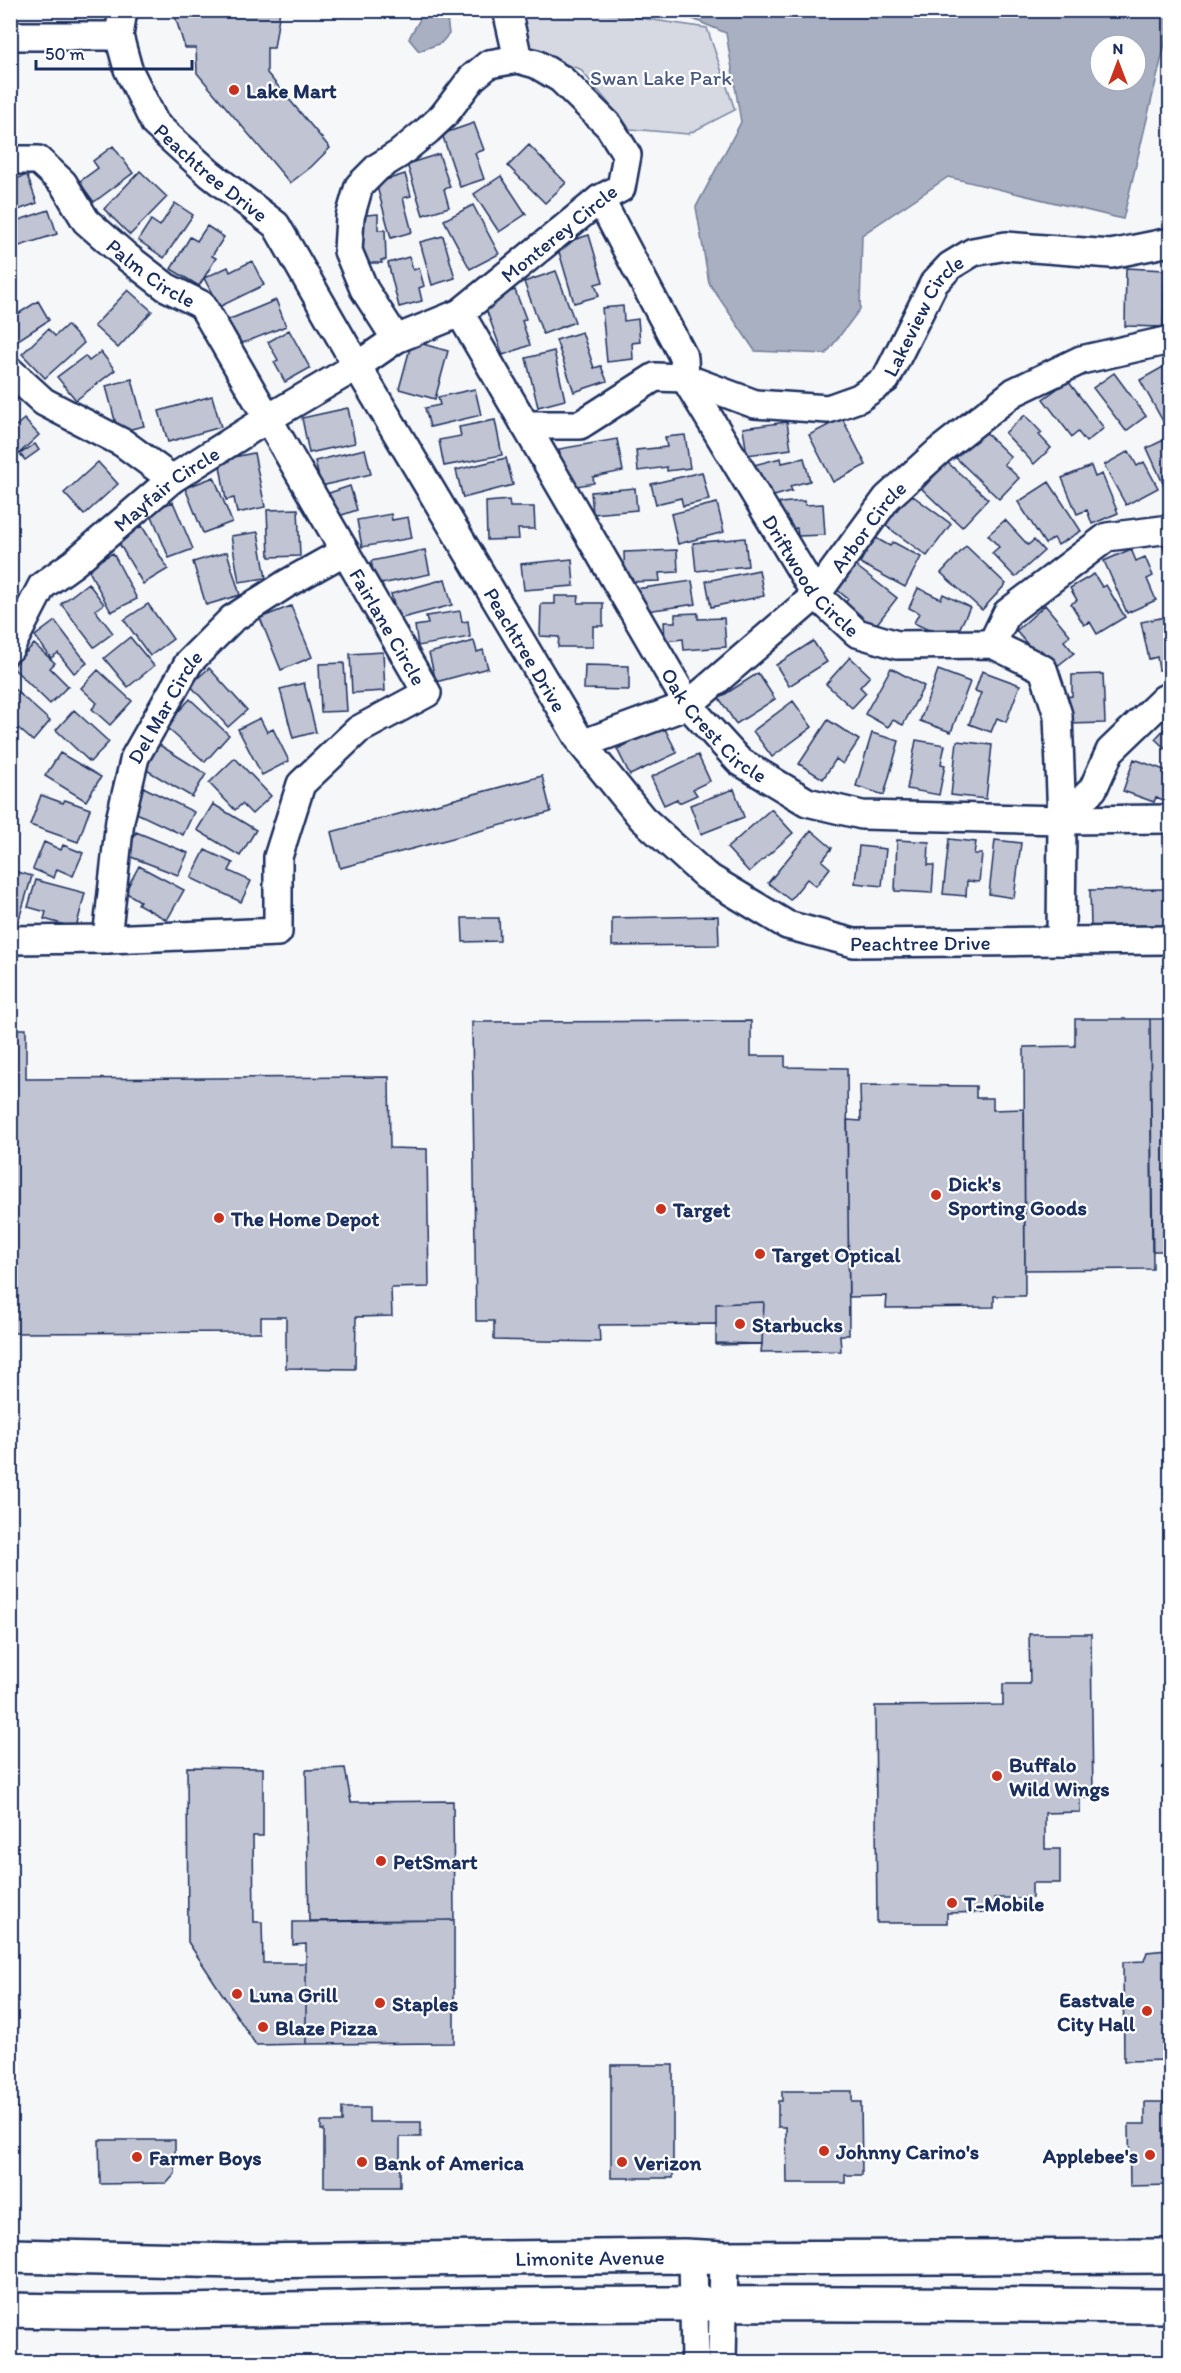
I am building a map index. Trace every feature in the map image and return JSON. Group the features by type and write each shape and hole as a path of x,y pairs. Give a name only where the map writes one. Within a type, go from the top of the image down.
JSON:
{"main road":[{"name":"Limonite Avenue","path":"10,2256 237,2261 1170,2256"},
{"path":"10,2310 169,2313 448,2306 724,2304 1170,2306"}],"street":[{"path":"396,339 364,289 348,251 350,217 358,186 378,166 399,154 428,130 444,115 472,78 489,64 518,58 507,10"},
{"path":"10,36 121,23"},
{"name":"Peachtree Drive","path":"121,23 128,69 155,124 210,174 276,225 357,366 582,744 642,818 706,876 787,925 854,943 1170,940"},
{"name":"Monterey Circle","path":"357,366 396,339 460,313 600,199 621,188 627,155 609,126 561,79 536,64 518,58"},
{"name":"Palm Circle","path":"10,160 38,160 63,183 86,221 127,257 166,287 202,304 267,419"},
{"name":"Driftwood Circle","path":"600,199 684,358 685,378 816,595 857,633 897,645 992,644 1043,669 1058,715 1062,820 1061,941"},
{"name":"Lakeview Circle","path":"525,425 580,424 655,377 685,378 755,404 828,409 859,398 886,379 934,284 950,266 973,252 1006,246 1111,254 1170,242"},
{"name":"Oak Crest Circle","path":"460,313 688,705 739,760 807,802 862,815 1062,820 1170,819"},
{"name":"Arbor Circle","path":"582,744 688,705 816,595 887,498 939,451 1014,393 1081,360 1170,340"},
{"name":"Mayfair Circle","path":"10,648 42,586 74,563 172,479 357,366"},
{"path":"10,371 44,402 123,443 172,479"},
{"name":"Fairlane Circle","path":"107,939 278,932 278,858 301,784 358,730 427,693 267,419"},
{"path":"992,644 1007,613 1107,537 1170,529"},
{"name":"Del Mar Circle","path":"107,939 120,820 135,758 189,662 232,619 286,584 345,551"},
{"path":"1062,820 1093,789 1110,751 1164,699 1170,697"},
{"path":"10,940 107,939"},
{"path":"708,2257 724,2304 722,2362"},
{"path":"694,2362 692,2305 708,2257"}],"green space":[{"name":"Swan Lake Park","path":"545,11 600,12 707,28 735,110 688,134 630,129 580,69 527,52 517,16"}],"water":[{"path":"1170,10 1170,31 1168,31 1123,219 948,177 862,235 860,309 826,354 755,351 709,283 696,207 741,122 726,33 674,11"},
{"path":"422,11 450,11 447,18 449,34 441,43 419,51 409,39 421,18"}],"building":[{"path":"173,10 280,10 274,48 267,48 267,73 330,148 311,167 290,183 197,73 196,48 185,48"},
{"path":"474,123 484,150 475,153 484,179 460,187 442,134"},
{"path":"529,145 566,183 545,203 508,166"},
{"path":"113,146 133,173 94,202 79,182 98,168 93,161"},
{"path":"439,154 450,187 444,189 449,207 423,215 407,164"},
{"path":"140,171 167,197 130,235 104,209"},
{"path":"405,174 411,196 403,198 412,232 391,238 376,183"},
{"path":"27,175 37,203 10,213 10,181"},
{"path":"501,176 526,214 499,232 474,194"},
{"path":"175,203 193,215 164,258 138,240 151,220 160,226"},
{"path":"473,205 499,254 470,269 444,220"},
{"path":"49,210 57,234 10,249 10,223"},
{"path":"378,214 378,230 385,230 386,260 381,260 382,263 357,263 354,216"},
{"path":"207,226 224,237 212,256 216,258 199,286 171,269 190,237 197,241"},
{"path":"589,235 603,282 595,284 599,296 574,303 557,245"},
{"path":"443,236 455,278 432,285 420,242"},
{"path":"409,257 413,270 419,268 424,286 419,288 422,301 399,307 388,263"},
{"path":"252,261 264,285 219,307 204,278 228,267 230,272"},
{"path":"1126,268 1165,270 1163,327 1125,326"},
{"path":"556,271 575,322 543,334 524,282"},
{"path":"128,290 152,311 118,348 94,326"},
{"path":"515,290 526,319 522,321 530,345 503,355 483,301"},
{"path":"276,300 286,326 238,345 228,320"},
{"path":"38,301 49,320 12,344 10,319"},
{"path":"623,306 624,321 638,319 640,342 632,343 633,359 607,362 602,308"},
{"path":"67,325 84,343 45,378 22,354 48,329 55,336"},
{"path":"289,330 310,368 285,382 274,362 278,360 268,342"},
{"path":"582,332 594,368 601,366 607,381 574,392 556,340"},
{"path":"412,341 448,351 435,399 399,389"},
{"path":"554,351 565,400 538,407 526,358"},
{"path":"101,352 115,370 76,400 57,377 85,356 89,361"},
{"path":"1170,363 1170,431 1169,432 1140,380"},
{"path":"1114,373 1146,416 1126,431 1093,388"},
{"path":"132,379 144,426 118,432 106,386"},
{"path":"1068,381 1104,428 1086,442 1078,432 1072,437 1043,399"},
{"path":"475,389 481,415 430,427 425,408 440,405 438,397"},
{"path":"212,396 221,427 168,442 159,411"},
{"path":"348,408 355,443 309,453 302,418"},
{"path":"1025,415 1042,433 1039,435 1051,448 1034,464 1005,433"},
{"path":"842,418 866,465 833,482 809,435"},
{"path":"24,419 39,435 10,462 10,431"},
{"path":"495,420 502,455 444,466 439,440 461,436 459,427"},
{"path":"787,422 791,449 747,455 743,428"},
{"path":"983,430 1011,457 1004,464 1019,478 999,499 956,458"},
{"path":"685,435 690,468 667,471 667,467 638,471 636,450 667,447 665,437"},
{"path":"1170,437 1170,499 1147,448"},
{"path":"617,439 623,471 593,477 594,483 566,488 559,449"},
{"path":"35,444 39,450 25,460 20,454"},
{"path":"365,449 371,474 321,486 315,461"},
{"path":"1129,451 1137,466 1144,462 1158,488 1126,505 1104,465"},
{"path":"254,453 265,507 237,513 234,498 226,500 219,460"},
{"path":"506,458 513,485 463,498 456,470"},
{"path":"781,458 782,463 804,458 810,481 790,486 792,491 763,499 754,465"},
{"path":"98,462 118,484 84,515 64,493"},
{"path":"947,462 988,499 962,527 922,489"},
{"path":"1091,466 1095,477 1102,474 1118,513 1092,524 1087,510 1077,514 1062,478"},
{"path":"702,472 709,500 683,506 681,498 656,504 651,484"},
{"path":"214,477 232,522 203,533 185,488"},
{"path":"1049,482 1081,531 1058,545 1054,538 1045,544 1018,502"},
{"path":"350,486 357,510 336,517 329,493"},
{"path":"635,488 637,510 593,514 591,492"},
{"path":"909,493 951,524 927,556 885,525"},
{"path":"509,500 510,507 534,507 535,529 518,529 519,539 487,540 486,502"},
{"path":"804,501 805,505 823,504 825,535 798,536 797,528 780,529 779,503"},
{"path":"173,502 193,549 169,558 150,511"},
{"path":"717,503 724,532 678,544 671,514"},
{"path":"298,509 300,556 269,557 267,510"},
{"path":"391,514 392,520 408,517 412,538 362,547 357,520"},
{"path":"1005,520 1028,545 1034,540 1044,551 1015,577 992,553 999,547 988,535"},
{"path":"142,526 168,569 143,584 117,540"},
{"path":"258,532 266,578 239,582 231,536"},
{"path":"874,537 890,546 893,542 921,557 905,587 860,563"},
{"path":"1170,537 1170,563 1161,540"},
{"path":"745,538 748,566 696,571 693,543"},
{"path":"966,546 1006,584 982,610 941,573"},
{"path":"1131,549 1136,561 1145,557 1153,576 1147,579 1156,600 1127,613 1104,561"},
{"path":"425,550 430,574 376,585 371,561"},
{"path":"677,550 678,572 659,573 660,581 625,582 624,552"},
{"path":"227,552 240,595 206,605 193,562"},
{"path":"113,553 137,599 111,612 87,567"},
{"path":"572,559 574,586 524,590 521,564"},
{"path":"855,565 897,598 873,629 843,606 848,599 836,589"},
{"path":"759,570 764,596 711,607 706,581"},
{"path":"1094,574 1102,587 1106,585 1125,617 1097,634 1090,622 1084,625 1071,604 1077,600 1070,588"},
{"path":"445,579 452,605 398,619 391,594"},
{"path":"692,581 696,604 639,612 636,589"},
{"path":"88,583 104,604 95,610 113,633 94,647 61,604"},
{"path":"918,588 941,599 943,594 970,607 953,642 914,623 919,613 909,608"},
{"path":"555,596 579,596 578,603 603,603 603,626 593,626 593,647 558,647 559,637 540,636 541,604 555,604"},
{"path":"148,604 173,639 150,656 124,620"},
{"path":"1045,605 1070,635 1064,641 1074,653 1056,667 1041,650 1036,654 1016,631"},
{"path":"291,606 312,657 281,670 260,618"},
{"path":"460,611 462,622 468,621 470,637 418,646 415,626 428,624 426,616"},
{"path":"698,613 698,619 724,618 726,647 684,650 683,639 665,641 664,622 675,622 675,614"},
{"path":"1170,616 1170,668 1159,670 1157,657 1149,659 1141,622"},
{"path":"55,621 87,663 74,673 58,653 51,658 35,636"},
{"path":"130,637 154,666 128,687 104,658"},
{"path":"474,641 477,652 483,650 488,668 436,682 429,653"},
{"path":"813,641 827,662 789,686 776,665"},
{"path":"34,644 55,663 50,668 68,686 50,704 12,667"},
{"path":"383,652 385,691 352,693 350,654"},
{"path":"850,657 870,676 860,687 866,693 852,708 826,684"},
{"path":"344,663 347,711 321,712 319,664"},
{"path":"585,665 629,666 629,690 584,689"},
{"path":"209,668 247,710 228,727 190,685"},
{"path":"891,668 924,686 903,725 893,720 888,727 865,714"},
{"path":"98,670 132,701 110,725 92,709 97,703 81,688"},
{"path":"938,670 970,682 951,732 920,721"},
{"path":"982,671 1020,685 1006,722 997,718 991,732 969,724 981,693 975,691"},
{"path":"758,673 775,699 736,724 719,698"},
{"path":"1103,674 1105,723 1068,724 1066,697 1072,696 1072,675"},
{"path":"304,683 316,732 293,738 280,689"},
{"path":"11,686 50,721 33,741 10,721"},
{"path":"190,699 229,735 205,762 165,726"},
{"path":"793,701 812,727 772,757 753,731"},
{"path":"74,710 109,742 90,762 56,730"},
{"path":"260,718 267,732 273,729 289,761 262,775 238,729"},
{"path":"828,720 859,740 843,764 836,759 823,779 799,764"},
{"path":"1170,723 1170,753 1155,739"},
{"path":"664,727 677,753 630,775 617,749"},
{"path":"872,733 899,741 884,795 856,786"},
{"path":"916,740 945,745 941,764 945,765 939,795 907,789"},
{"path":"957,741 992,745 986,799 951,795"},
{"path":"158,744 206,774 192,797 143,768"},
{"path":"60,753 101,777 86,801 45,776"},
{"path":"698,755 710,781 693,789 697,795 679,803 677,799 664,805 651,777"},
{"path":"235,758 271,796 252,814 242,804 235,810 209,783"},
{"path":"1134,759 1170,772 1168,802 1156,797 1154,802 1123,791"},
{"path":"542,776 551,812 340,868 331,832"},
{"path":"143,787 194,812 183,835 132,811"},
{"path":"734,789 744,817 701,834 690,805"},
{"path":"41,795 90,809 78,842 30,825"},
{"path":"213,804 256,830 240,856 197,830"},
{"path":"771,809 793,833 749,872 727,848"},
{"path":"811,830 832,848 822,861 830,868 816,886 807,879 790,900 768,883"},
{"path":"136,832 188,853 178,875 126,855"},
{"path":"949,839 976,842 974,854 982,854 979,882 967,881 966,896 943,894"},
{"path":"897,840 929,842 928,865 934,865 932,893 895,891"},
{"path":"995,840 1021,843 1014,898 989,894"},
{"path":"44,842 61,850 63,845 83,853 73,876 57,869 54,878 33,869"},
{"path":"859,846 886,849 882,886 855,883"},
{"path":"205,850 233,863 229,871 251,881 241,902 191,878"},
{"path":"139,866 184,890 167,920 138,904 140,901 125,892"},
{"path":"10,870 32,876 19,919 10,916"},
{"path":"36,880 85,893 76,928 44,919 46,912 28,907"},
{"path":"1170,889 1170,925 1091,926 1090,890"},
{"path":"718,916 719,945 612,946 612,918"},
{"path":"462,918 499,918 500,941 463,942"},
{"path":"1075,1019 1150,1019 1153,1269 1025,1270 1024,1047 1075,1046"},
{"path":"1150,1019 1170,1019 1170,1260 1166,1260 1166,1251 1152,1251"},
{"name":"Target","path":"751,1021 751,1056 785,1056 785,1067 847,1068 849,1335 840,1335 841,1351 761,1352 762,1344 716,1345 716,1324 599,1325 600,1342 494,1340 494,1321 476,1321 472,1022"},
{"name":"The Home Depot","path":"10,1029 26,1029 26,1079 389,1077 390,1148 427,1149 429,1287 391,1288 392,1316 356,1317 355,1369 286,1368 286,1317 261,1317 261,1332 10,1333"},
{"name":"Dick's Sporting Goods","path":"860,1085 976,1086 976,1098 993,1098 993,1110 1024,1109 1025,1296 994,1296 994,1307 886,1308 887,1296 849,1297 847,1120 861,1121"},
{"name":"Starbucks","path":"764,1302 762,1344 716,1343 716,1304"},
{"path":"1029,1634 1091,1634 1093,1798 1080,1798 1080,1812 1045,1813 1045,1849 1060,1849 1060,1883 1032,1883 1032,1898 994,1898 995,1912 947,1913 947,1923 877,1923 875,1706 1003,1705 1003,1684 1030,1684"},
{"path":"187,1767 263,1768 263,1836 253,1836 254,1922 262,1922 263,1963 306,1963 306,2044 256,2045 188,1942"},
{"name":"PetSmart","path":"345,1768 351,1802 453,1801 454,1920 309,1921 306,1770"},
{"name":"Staples","path":"454,1920 454,2043 306,2044 306,1944 293,1945 293,1922"},
{"name":"Eastvale City Hall","path":"1169,1941 1170,2060 1124,2061 1123,1962 1144,1961 1147,1952 1167,1950"},
{"path":"611,2065 673,2065 673,2178 611,2178"},
{"name":"Johnny Carino's","path":"782,2091 852,2091 852,2102 861,2102 862,2175 845,2175 845,2183 787,2183 786,2127 778,2127 778,2101 782,2101"},
{"name":"Applebee's","path":"1164,2094 1170,2094 1170,2185 1130,2186 1129,2124 1145,2124 1145,2102 1165,2102"},
{"name":"Bank of America","path":"342,2108 369,2108 369,2122 421,2122 421,2137 400,2137 400,2187 324,2187 324,2130 321,2130 321,2122 342,2122"},
{"name":"Farmer Boys","path":"99,2140 175,2140 175,2174 167,2183 100,2184"}],"place":[{"name":"Lake Mart","path":"234,90"},
{"name":"Dick's Sporting Goods","path":"936,1195"},
{"name":"Target","path":"661,1209"},
{"name":"The Home Depot","path":"219,1218"},
{"name":"Target Optical","path":"760,1254"},
{"name":"Starbucks","path":"740,1324"},
{"name":"Buffalo Wild Wings","path":"997,1776"},
{"name":"PetSmart","path":"381,1861"},
{"name":"T-Mobile","path":"952,1903"},
{"name":"Luna Grill","path":"237,1994"},
{"name":"Staples","path":"380,2003"},
{"name":"Eastvale City Hall","path":"1147,2011"},
{"name":"Blaze Pizza","path":"263,2027"},
{"name":"Johnny Carino's","path":"824,2151"},
{"name":"Applebee's","path":"1150,2155"},
{"name":"Farmer Boys","path":"137,2157"},
{"name":"Bank of America","path":"362,2162"},
{"name":"Verizon","path":"622,2162"}]}
